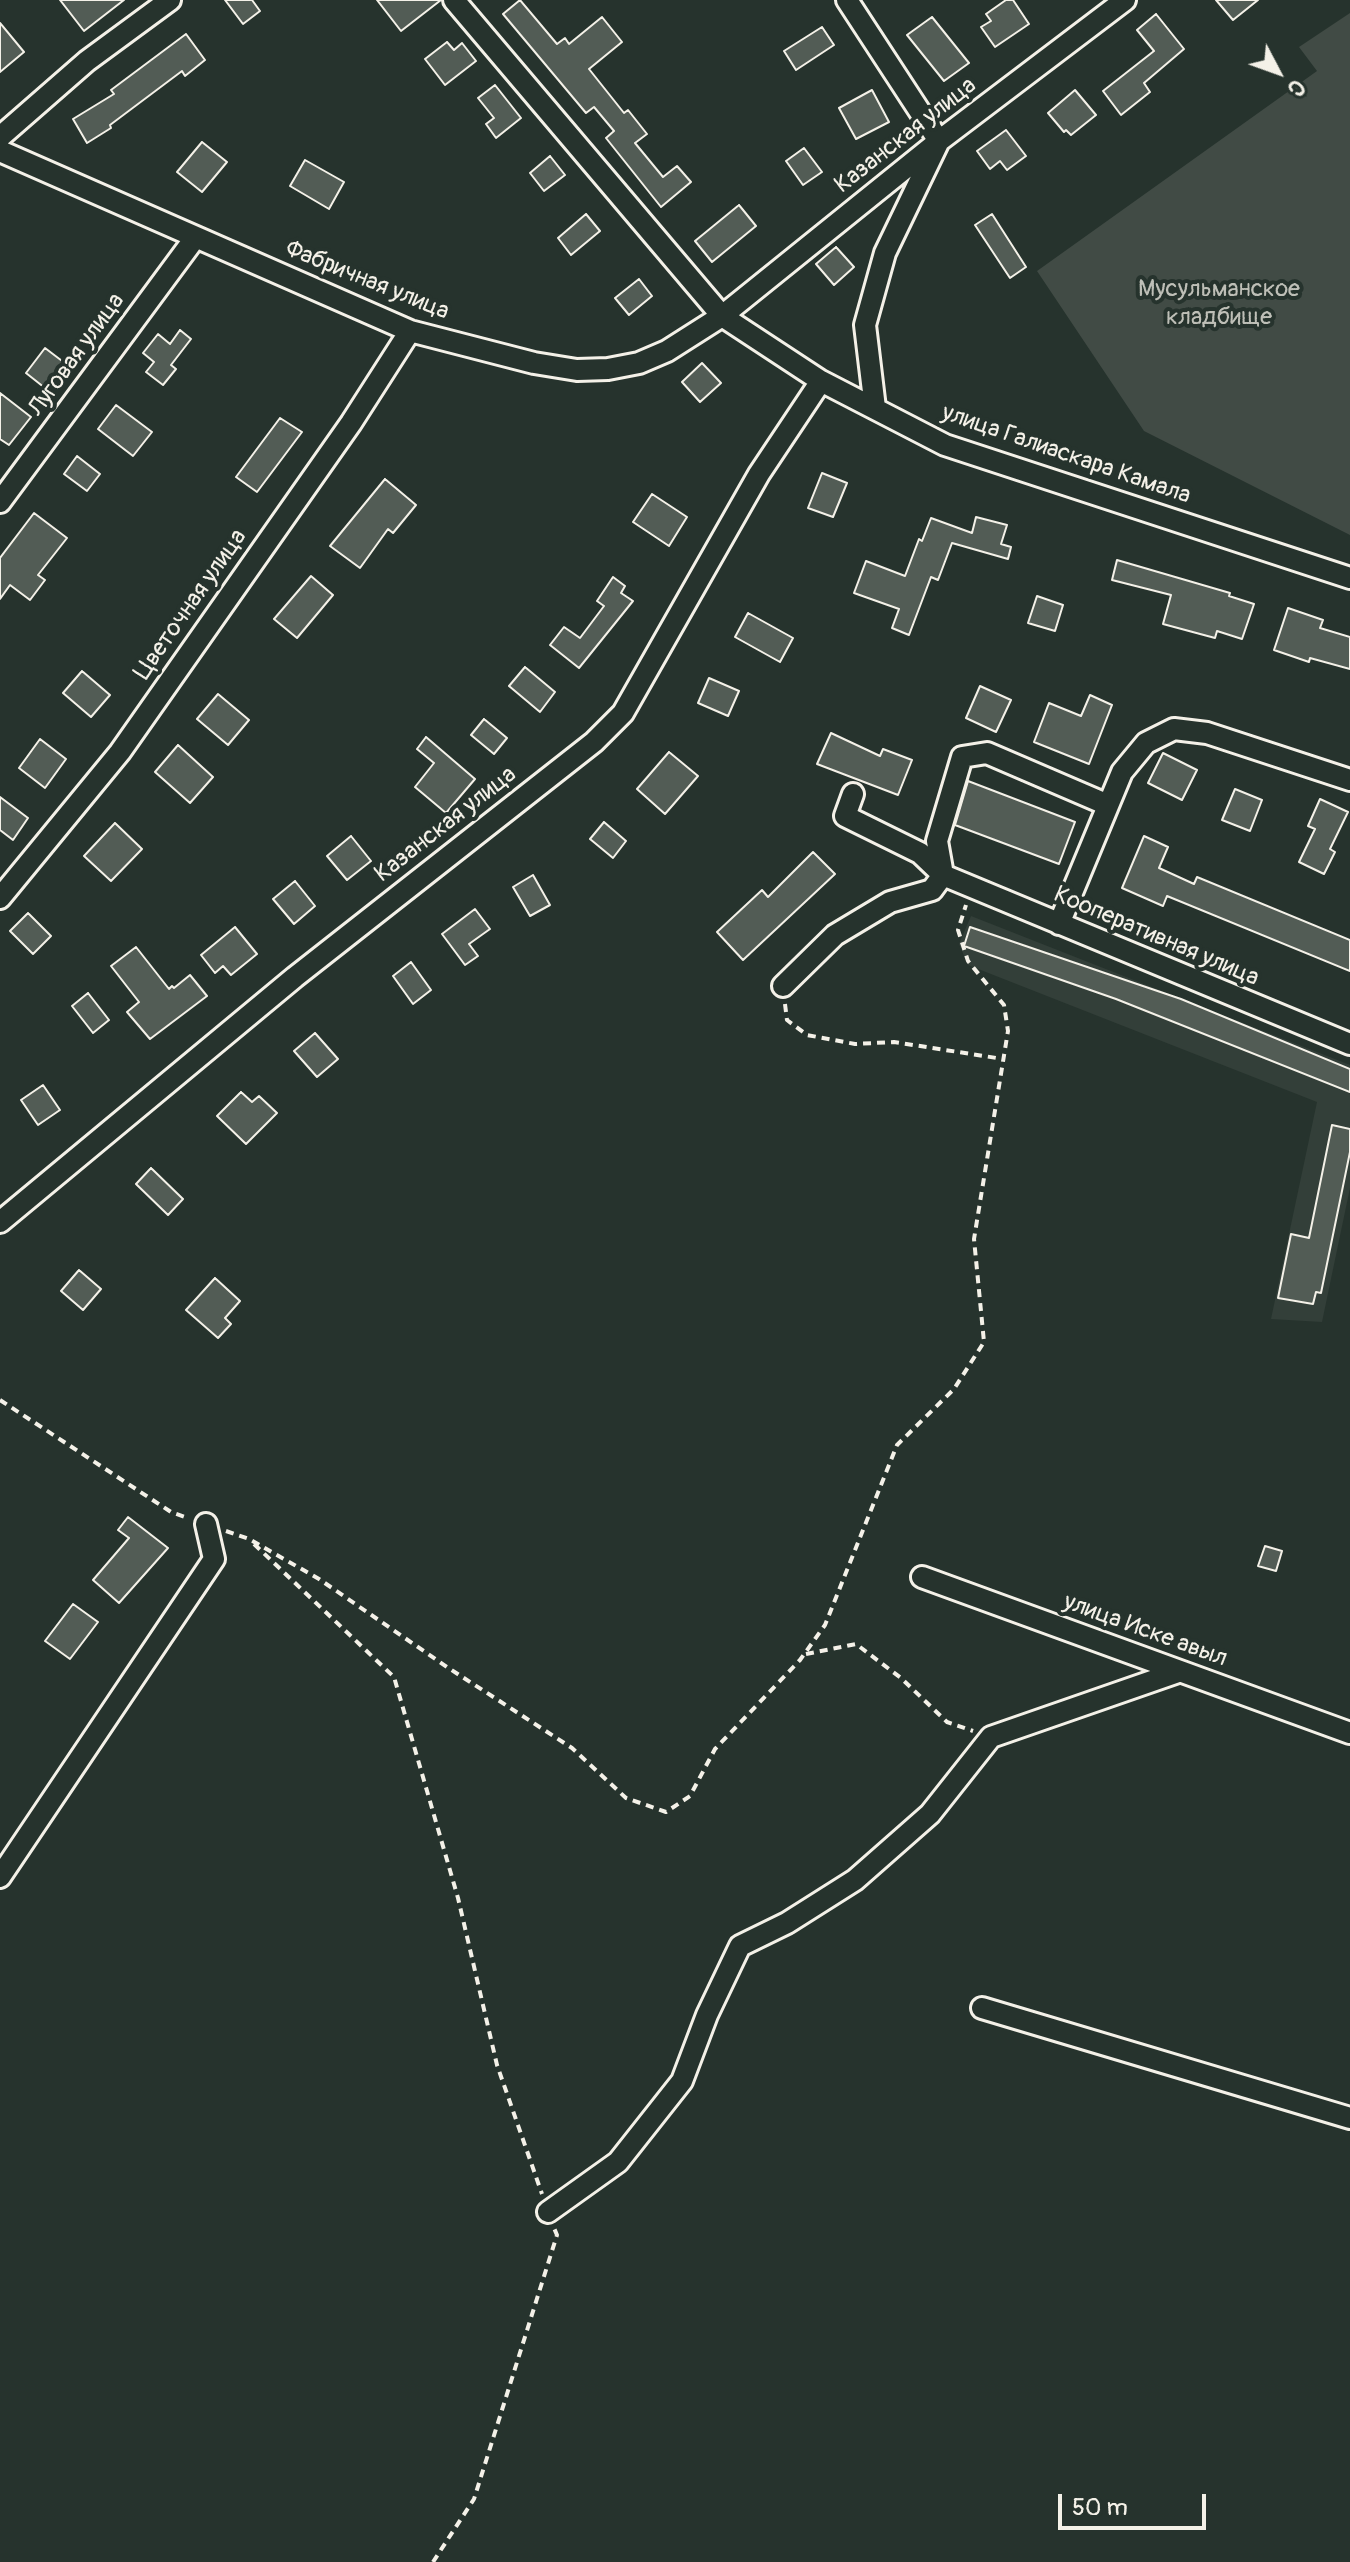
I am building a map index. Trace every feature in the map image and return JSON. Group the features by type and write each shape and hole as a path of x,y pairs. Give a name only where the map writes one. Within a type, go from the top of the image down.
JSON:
{"street":[{"path":"0,137 87,61 170,0"},
{"name":"улица Галиаскара Камала","path":"454,0 722,316 821,381 945,445 1350,578"},
{"path":"847,0 939,141 885,253 865,325 875,408"},
{"name":"Казанская улица","path":"722,316 939,141 1125,0"},
{"name":"Фабричная улица","path":"0,151 410,331 534,363 577,370 608,369 639,363 667,351 722,316"},
{"name":"Луговая улица","path":"0,502 195,238"},
{"name":"Цветочная улица","path":"0,898 120,752 351,423 410,331"},
{"name":"Казанская улица","path":"0,1222 295,977 594,742 623,713 759,474 821,381"},
{"path":"1059,924 1122,772 1146,743 1174,729 1207,733 1350,780"},
{"path":"783,986 835,935 890,902 932,890 943,875 937,841 962,757 987,753 1108,805"},
{"name":"Кооперативная улица","path":"853,794 845,816 920,853 943,875 1350,1044"},
{"path":"0,1877 214,1559 206,1524"},
{"name":"улица Иске авыл","path":"922,1577 1350,1733"},
{"path":"548,2212 618,2162 682,2081 707,2015 740,1946 787,1923 855,1880 930,1814 991,1737 1178,1672"},
{"path":"982,2008 1350,2118"}],"path":[{"path":"0,1400 171,1512 249,1539 319,1579 572,1748 626,1798 666,1812 690,1796 715,1749 804,1654 825,1625 897,1445 954,1389 984,1342 974,1239 1008,1031 1004,1005 968,961 958,930 972,887"},
{"path":"783,986 787,1020 807,1035 855,1044 894,1042 1004,1059"},
{"path":"249,1539 394,1677 458,1898 497,2065 557,2235 474,2499 433,2562"},
{"path":"804,1654 856,1644 901,1678 947,1722 991,1737"}],"shaded area":[{"path":"971,916 1350,1065 1350,1188 1322,1322 1271,1319 1317,1102 968,965 959,944"}],"green space":[{"name":"Мусульманское кладбище","path":"1350,13 1350,535 1144,431 1037,271 1317,71 1299,47"}],"building":[{"path":"60,0 124,0 84,31"},
{"path":"225,0 252,0 260,11 243,24"},
{"path":"377,0 441,0 401,31"},
{"path":"520,0 557,44 565,38 569,44 602,17 622,42 589,69 624,113 628,110 647,134 635,143 663,177 677,166 691,182 661,207 606,138 614,131 594,107 586,113 503,14"},
{"path":"1006,0 1013,0 1029,24 995,47 981,27 991,21 986,14"},
{"path":"1216,0 1258,0 1233,20"},
{"path":"1156,14 1184,49 1144,83 1150,92 1121,115 1103,91 1154,51 1137,30"},
{"path":"932,17 969,63 944,81 907,35"},
{"path":"0,23 24,52 0,72"},
{"path":"822,27 834,45 796,70 784,51"},
{"path":"186,34 205,60 185,76 182,71 110,125 111,128 87,143 73,119 114,94 111,90"},
{"path":"447,42 454,50 462,43 476,61 445,85 425,59"},
{"path":"495,85 521,118 496,138 486,124 494,118 478,98"},
{"path":"872,90 889,122 856,139 839,108"},
{"path":"1075,90 1096,115 1071,135 1066,130 1064,132 1048,113"},
{"path":"1006,130 1026,156 1007,170 1000,161 990,169 977,151"},
{"path":"202,142 227,162 202,192 177,172"},
{"path":"804,148 822,172 803,185 786,161"},
{"path":"550,156 565,175 544,191 530,173"},
{"path":"305,160 344,182 329,209 290,186"},
{"path":"739,205 756,226 712,262 695,241"},
{"path":"586,214 600,231 571,255 558,238"},
{"path":"992,214 1026,267 1010,278 975,225"},
{"path":"836,247 854,267 834,285 816,264"},
{"path":"639,279 652,296 629,315 615,298"},
{"path":"180,330 191,339 171,365 176,369 163,385 146,372 154,362 143,353 158,334 170,344"},
{"path":"45,348 70,367 50,392 26,373"},
{"path":"702,363 721,383 700,402 682,382"},
{"path":"0,393 31,417 9,445 0,439"},
{"path":"116,405 152,432 133,456 98,429"},
{"path":"280,418 302,432 257,492 236,477"},
{"path":"77,456 100,474 87,491 64,474"},
{"path":"822,473 847,483 833,517 808,508"},
{"path":"385,479 416,505 393,533 388,529 360,568 330,546"},
{"path":"652,494 687,517 669,546 633,522"},
{"path":"34,513 67,538 38,575 45,580 30,600 10,585 0,599 0,558"},
{"path":"976,517 1007,525 1001,544 1011,547 1008,559 952,543 938,580 931,577 909,635 892,628 899,609 854,593 866,561 905,576 931,518 972,533"},
{"path":"1117,560 1230,593 1229,596 1254,604 1242,639 1217,631 1215,638 1163,624 1171,595 1112,580"},
{"path":"311,576 333,595 297,638 274,619"},
{"path":"613,577 625,586 621,593 633,601 579,668 550,645 564,627 580,638 604,606 597,601"},
{"path":"1037,596 1063,605 1055,631 1028,623"},
{"path":"1288,608 1323,620 1320,628 1350,637 1350,669 1310,658 1309,662 1274,650"},
{"path":"748,613 793,638 780,662 735,637"},
{"path":"525,667 555,692 540,712 509,686"},
{"path":"82,671 110,695 91,717 63,693"},
{"path":"709,678 739,691 728,716 698,703"},
{"path":"980,686 1011,700 996,732 966,718"},
{"path":"218,694 249,720 228,745 197,719"},
{"path":"1090,695 1112,705 1089,764 1034,742 1049,703 1081,716"},
{"path":"484,719 507,738 494,754 471,735"},
{"path":"831,733 880,756 883,749 912,760 898,795 817,764"},
{"path":"426,737 475,779 446,813 415,787 434,763 417,749"},
{"path":"40,739 66,759 45,788 19,768"},
{"path":"178,745 213,777 190,803 155,772"},
{"path":"669,752 698,776 665,814 637,789"},
{"path":"1163,753 1197,770 1182,800 1148,783"},
{"path":"968,781 1075,822 1059,864 955,825"},
{"path":"1235,789 1262,800 1250,831 1222,820"},
{"path":"0,797 28,818 13,840 0,830"},
{"path":"1320,799 1348,812 1330,849 1335,852 1324,874 1299,862 1315,829 1308,826"},
{"path":"604,822 626,841 613,858 590,839"},
{"path":"115,823 142,849 111,881 84,856"},
{"path":"351,836 371,861 347,880 327,856"},
{"path":"1144,836 1168,847 1159,868 1194,884 1197,877 1350,940 1350,971 1167,896 1163,906 1122,888"},
{"path":"813,852 835,874 743,960 717,932 762,890 768,897"},
{"path":"533,875 550,905 530,916 513,887"},
{"path":"295,881 315,906 294,924 273,899"},
{"path":"475,909 490,929 469,944 478,956 465,965 442,934"},
{"path":"28,913 51,936 33,954 10,931"},
{"path":"235,927 257,954 231,975 223,966 215,973 201,955"},
{"path":"970,927 1181,999 1350,1069 1350,1092 1116,999 964,946"},
{"path":"136,947 169,989 190,975 207,996 150,1039 127,1012 139,1002 111,966"},
{"path":"411,962 431,990 413,1004 393,976"},
{"path":"88,993 109,1020 93,1033 72,1006"},
{"path":"315,1033 338,1059 317,1077 294,1051"},
{"path":"43,1085 60,1110 38,1125 21,1100"},
{"path":"241,1092 252,1102 259,1096 277,1113 246,1144 217,1116"},
{"path":"1332,1125 1350,1129 1350,1152 1321,1293 1316,1292 1313,1304 1278,1298 1291,1234 1309,1238"},
{"path":"151,1168 183,1199 168,1215 136,1184"},
{"path":"79,1270 101,1289 83,1310 61,1291"},
{"path":"215,1278 240,1301 225,1318 231,1324 218,1338 186,1310"},
{"path":"128,1517 168,1548 119,1603 93,1580 129,1538 118,1530"},
{"path":"1265,1546 1282,1551 1276,1571 1258,1566"},
{"path":"73,1604 98,1622 70,1659 45,1641"}]}
